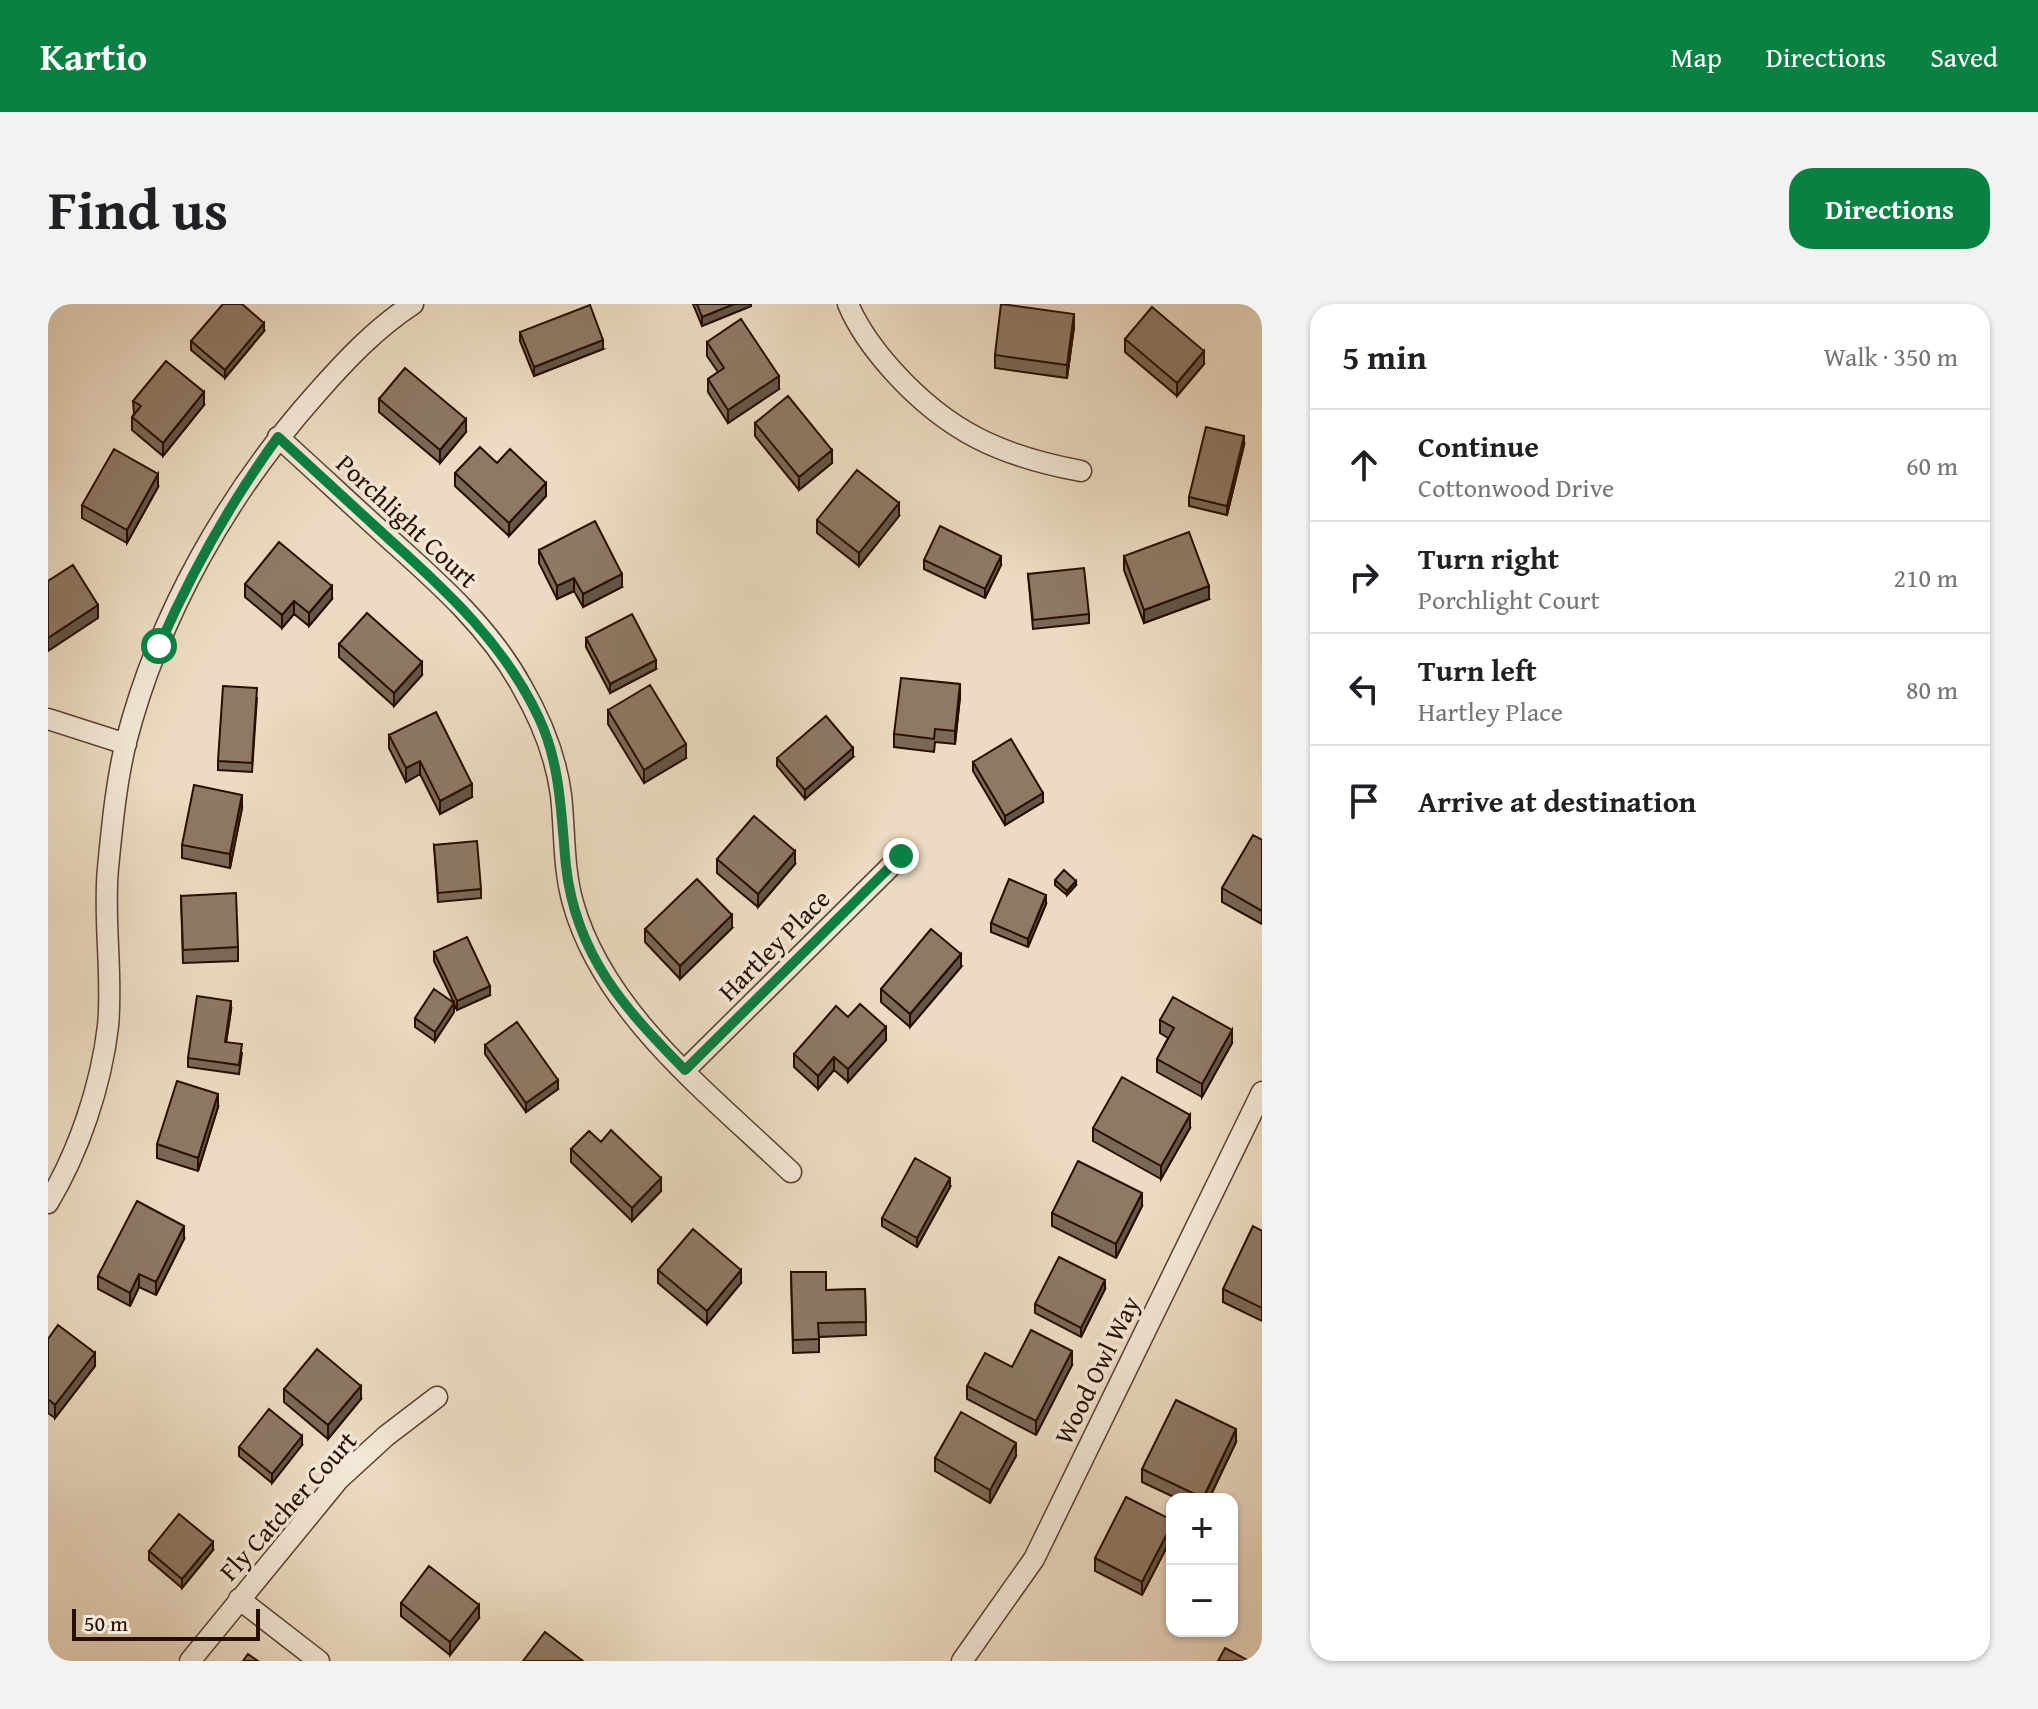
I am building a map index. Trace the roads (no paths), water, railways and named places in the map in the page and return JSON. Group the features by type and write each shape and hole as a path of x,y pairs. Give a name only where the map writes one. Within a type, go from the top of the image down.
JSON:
{"street":[{"path":"48,1203 57,1189 90,1108 108,1025 107,873 126,744 159,646 188,581 242,486 278,437 347,360 413,304"},
{"path":"848,304 885,362 911,391 938,414 966,433 997,448 1035,462 1081,471"},
{"name":"Porchlight Court","path":"278,437 470,615 499,651 521,683 540,720 553,757 560,791 572,902 603,975 633,1017 791,1172"},
{"path":"48,719 126,744"},
{"name":"Hartley Place","path":"685,1070 901,856"},
{"name":"Wood Owl Way","path":"962,1661 1034,1559 1262,1092"},
{"name":"Fly Catcher Court","path":"190,1661 339,1479 386,1436 437,1397"},
{"path":"239,1599 319,1661"}]}
